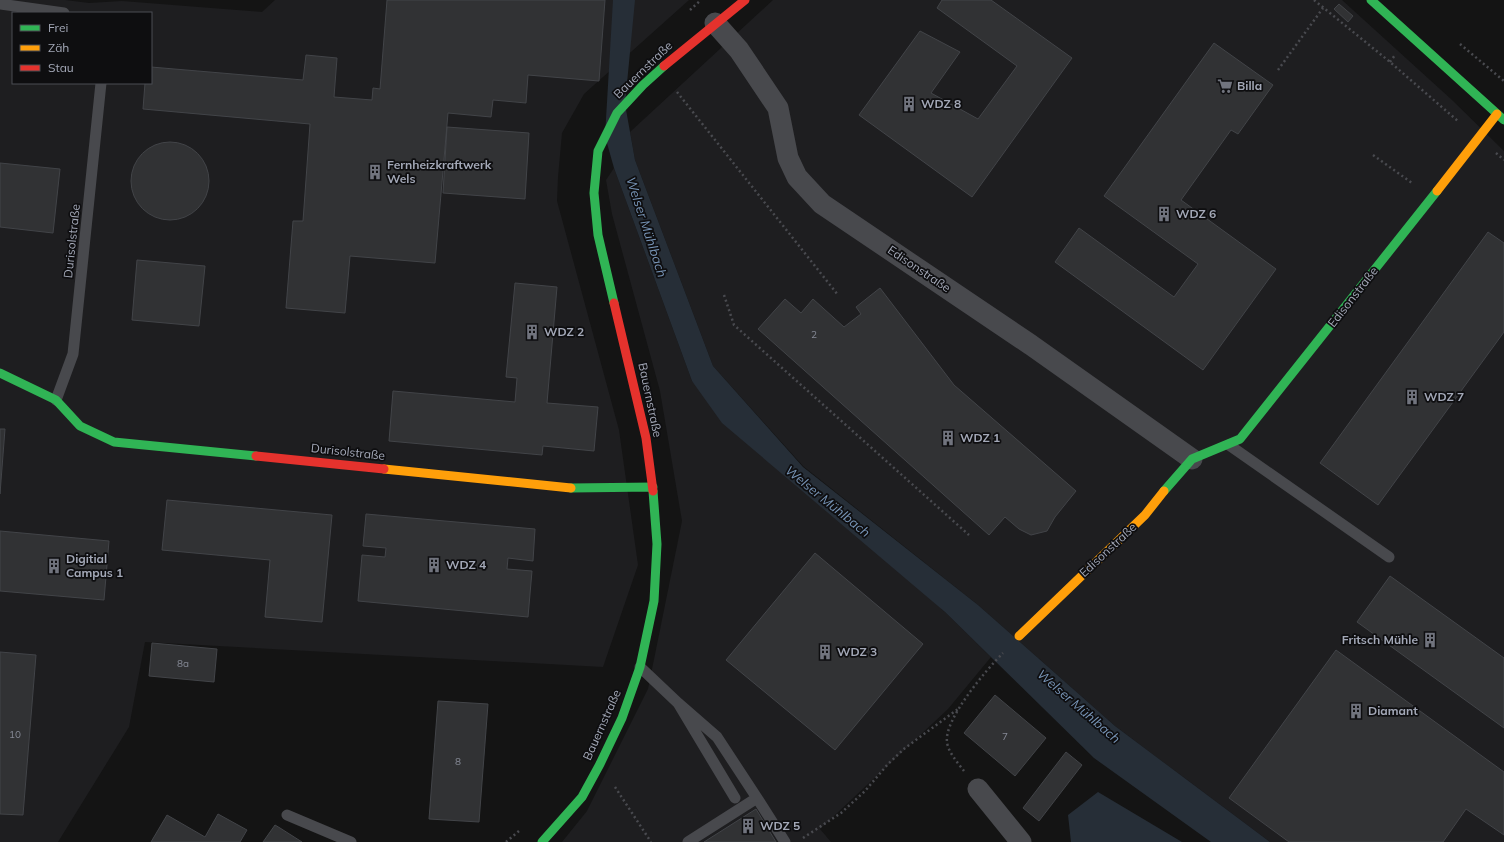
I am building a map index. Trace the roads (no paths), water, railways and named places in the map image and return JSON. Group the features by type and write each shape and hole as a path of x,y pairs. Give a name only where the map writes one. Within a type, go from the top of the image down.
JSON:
{"street":[{"name":"Bauernstraße","path":"542,842 582,797 622,718 640,667 654,601 657,544 653,487 646,438 598,235 594,193 598,151 617,113 643,85 715,23 745,0"},
{"path":"1371,0 1501,117"},
{"name":"Edisonstraße","path":"715,23 740,50 778,108 788,158 791,165 797,177 822,204 1031,345 1192,459"},
{"name":"Edisonstraße","path":"1019,636 1146,515 1165,489 1192,459 1229,445 1240,439 1478,138 1501,117"},
{"name":"Durisolstraße","path":"0,373 56,400 80,426 114,442 575,488 653,487"},
{"path":"978,789 1021,842"}],"lane":[{"path":"0,4 57,12"},
{"name":"Durisolstraße","path":"56,400 73,354 101,84"},
{"path":"1501,117 1504,104"},
{"path":"1229,445 1389,557"},
{"path":"640,667 717,737 785,842"},
{"path":"678,703 735,798"},
{"path":"688,842 757,798"},
{"path":"287,815 351,842"}],"water":[{"name":"Welser Mühlbach","path":"613,0 635,0 625,104 635,160 713,366 803,467 978,605 1115,726 1270,842 1211,842 1094,758 945,612 722,423 692,381 614,168 605,136"},
{"path":"1098,792 1182,842 1071,842 1068,815"}],"place":[{"name":"Billa","path":"1225,86"},
{"name":"WDZ 8","path":"909,104"},
{"name":"Fernheizkraftwerk Wels","path":"375,172"},
{"name":"WDZ 6","path":"1164,214"},
{"name":"WDZ 2","path":"532,332"},
{"name":"WDZ 7","path":"1412,397"},
{"name":"WDZ 1","path":"948,438"},
{"name":"WDZ 4","path":"434,565"},
{"name":"Digitial Campus 1","path":"54,566"},
{"name":"Fritsch Mühle","path":"1430,640"},
{"name":"WDZ 3","path":"825,652"},
{"name":"Diamant","path":"1356,711"},
{"name":"WDZ 5","path":"748,826"}]}
